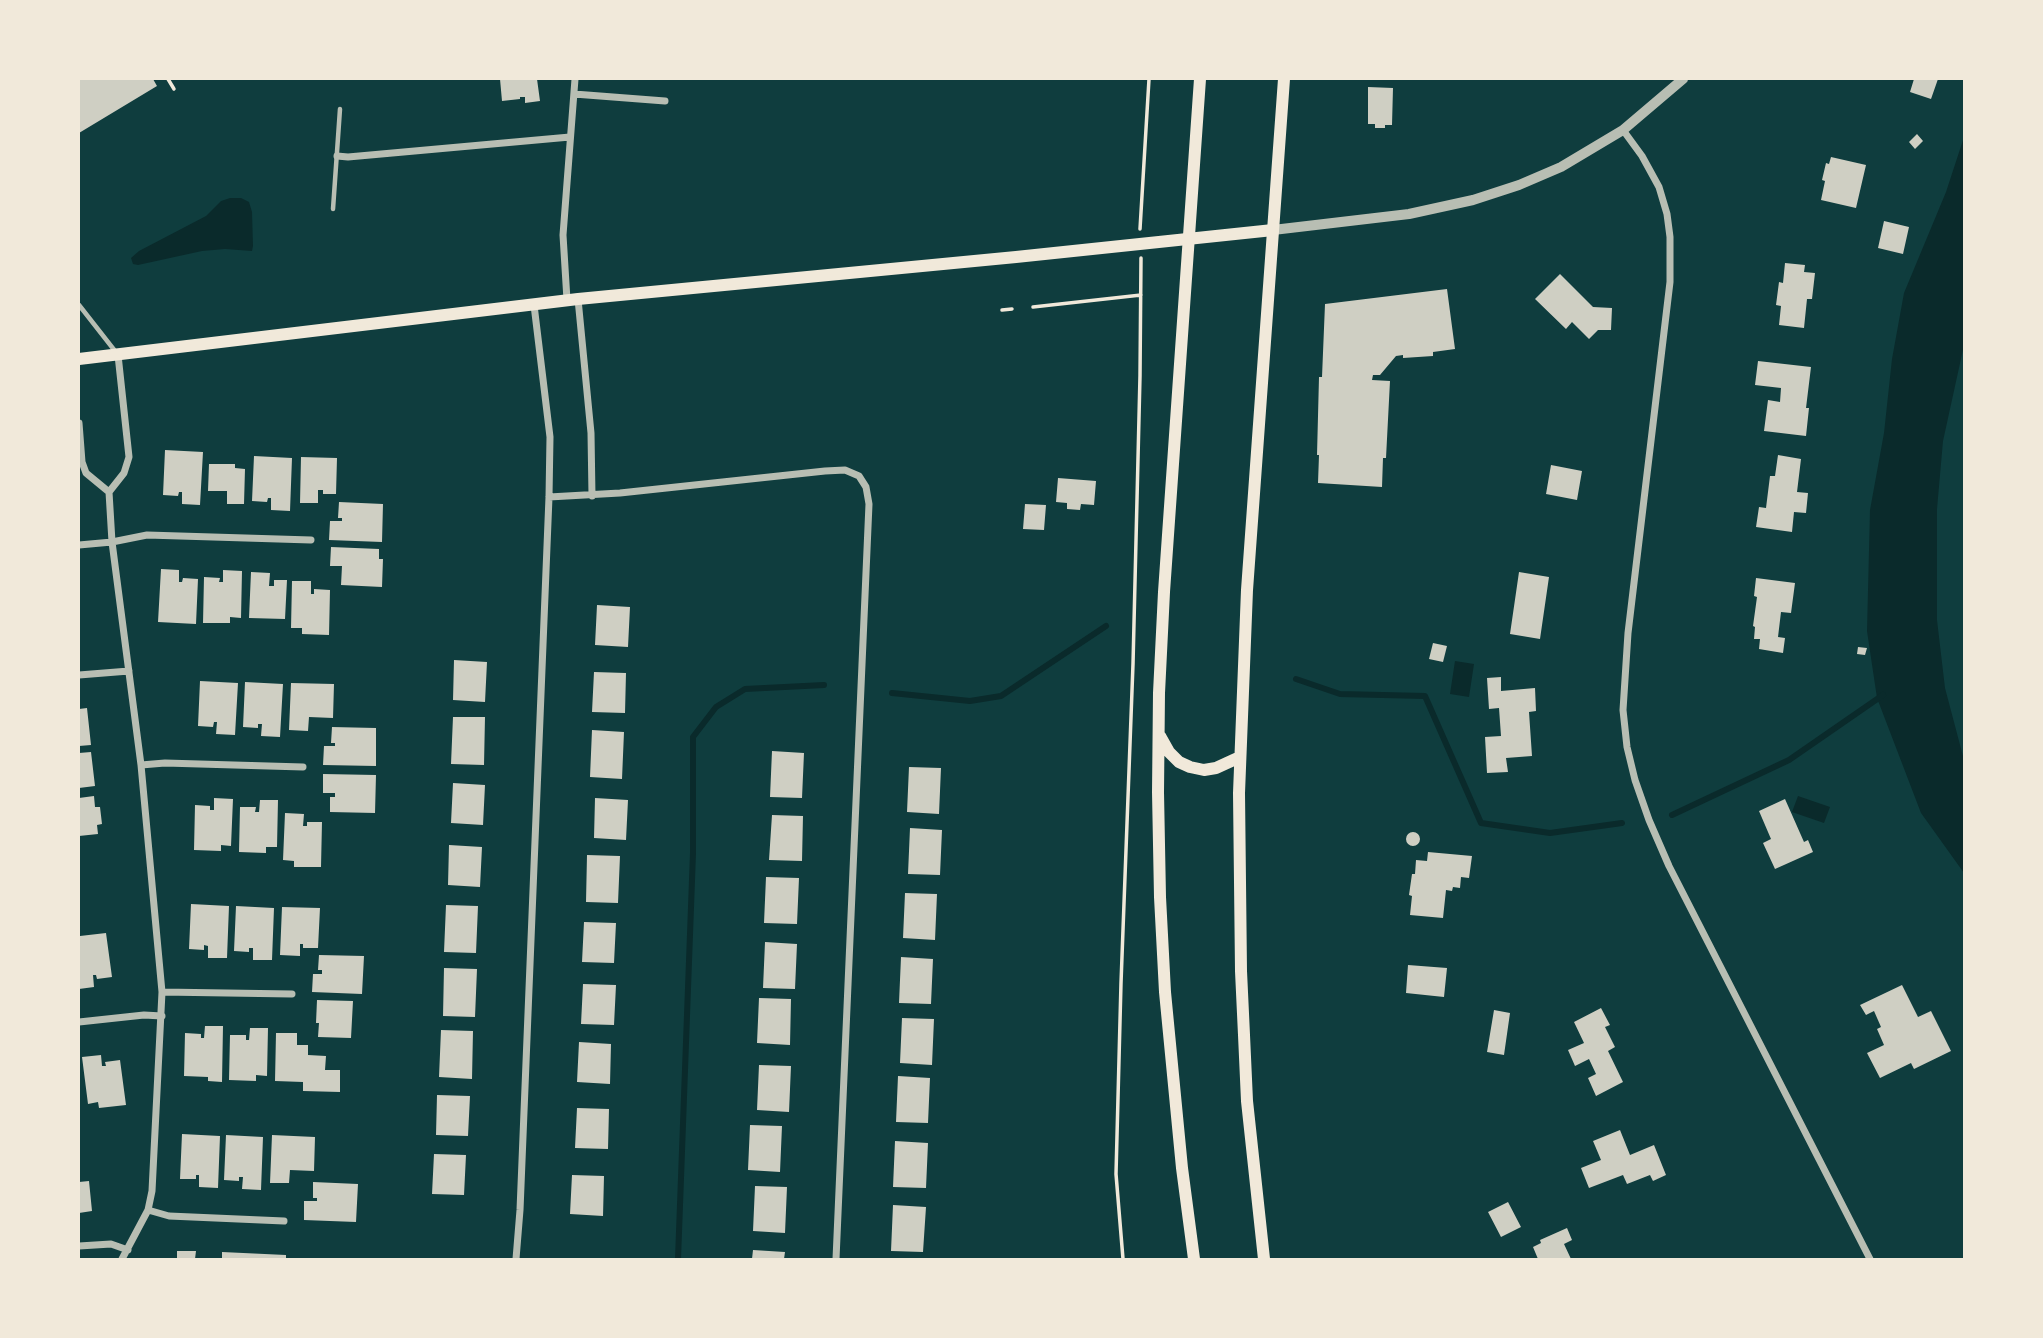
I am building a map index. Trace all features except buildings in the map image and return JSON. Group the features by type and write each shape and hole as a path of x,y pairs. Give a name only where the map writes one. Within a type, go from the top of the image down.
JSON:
{"main road":[{"path":"1194,1259 1182,1168 1165,992 1158,846 1158,733 1163,605 1199,79"},
{"path":"1264,1259 1252,1155 1244,1035 1239,848 1240,757 1247,590 1284,79"},
{"path":"79,359 572,300 1273,230"},
{"path":"1158,733 1168,752 1179,762 1191,767 1204,770 1216,768 1240,757"}],"street":[{"path":"575,79 563,236 591,433 593,496"},
{"path":"1273,230 1409,214 1473,200 1519,185 1561,167 1623,131 1683,79"},
{"path":"573,94 665,101"},
{"path":"1623,131 1642,156 1659,187 1670,237 1670,282 1628,633 1623,710 1634,780 1669,866 1870,1259"},
{"path":"337,156 570,137"},
{"path":"516,1259 549,497 550,437 534,305"},
{"path":"118,355 129,457 124,473 109,492 112,542 141,765 162,992 152,1191 148,1210 122,1259"},
{"path":"79,422 82,462 86,473 109,492"},
{"path":"549,497 593,496 845,470 859,476 866,487 869,504 836,1259"},
{"path":"79,545 146,535 312,540"},
{"path":"79,675 129,671"},
{"path":"141,765 165,763 303,767"},
{"path":"162,992 292,995"},
{"path":"79,1022 145,1015 162,1016"},
{"path":"148,1210 169,1216 284,1221"},
{"path":"79,1246 111,1244 128,1250"}],"lane":[{"path":"333,209 340,109"},
{"path":"79,305 118,355"}],"path":[{"path":"168,79 174,89"},
{"path":"1140,216 1149,79"},
{"path":"1123,1259 1116,1174 1133,664 1141,286"},
{"path":"1033,307 1141,295"},
{"path":"1002,310 1012,309"}],"water":[{"path":"1964,137 1964,345 1943,441 1937,509 1937,620 1945,688 1964,760 1964,873 1921,813 1877,698 1867,631 1870,510 1904,293 1946,192"},
{"path":"241,198 249,202 252,212 252,251 202,251 133,264 131,258 139,251 206,216 221,201"},
{"path":"1455,661 1474,664 1469,697 1450,694"},
{"path":"1798,796 1830,807 1824,823 1792,812"}],"waterway":[{"path":"892,693 970,701 1001,696 1106,626"},
{"path":"1296,679 1340,694 1425,696 1481,823 1550,833 1622,823"},
{"path":"678,1259 693,853 693,737 716,707 745,689 824,685"},
{"path":"1672,815 1789,760 1883,695"}]}
